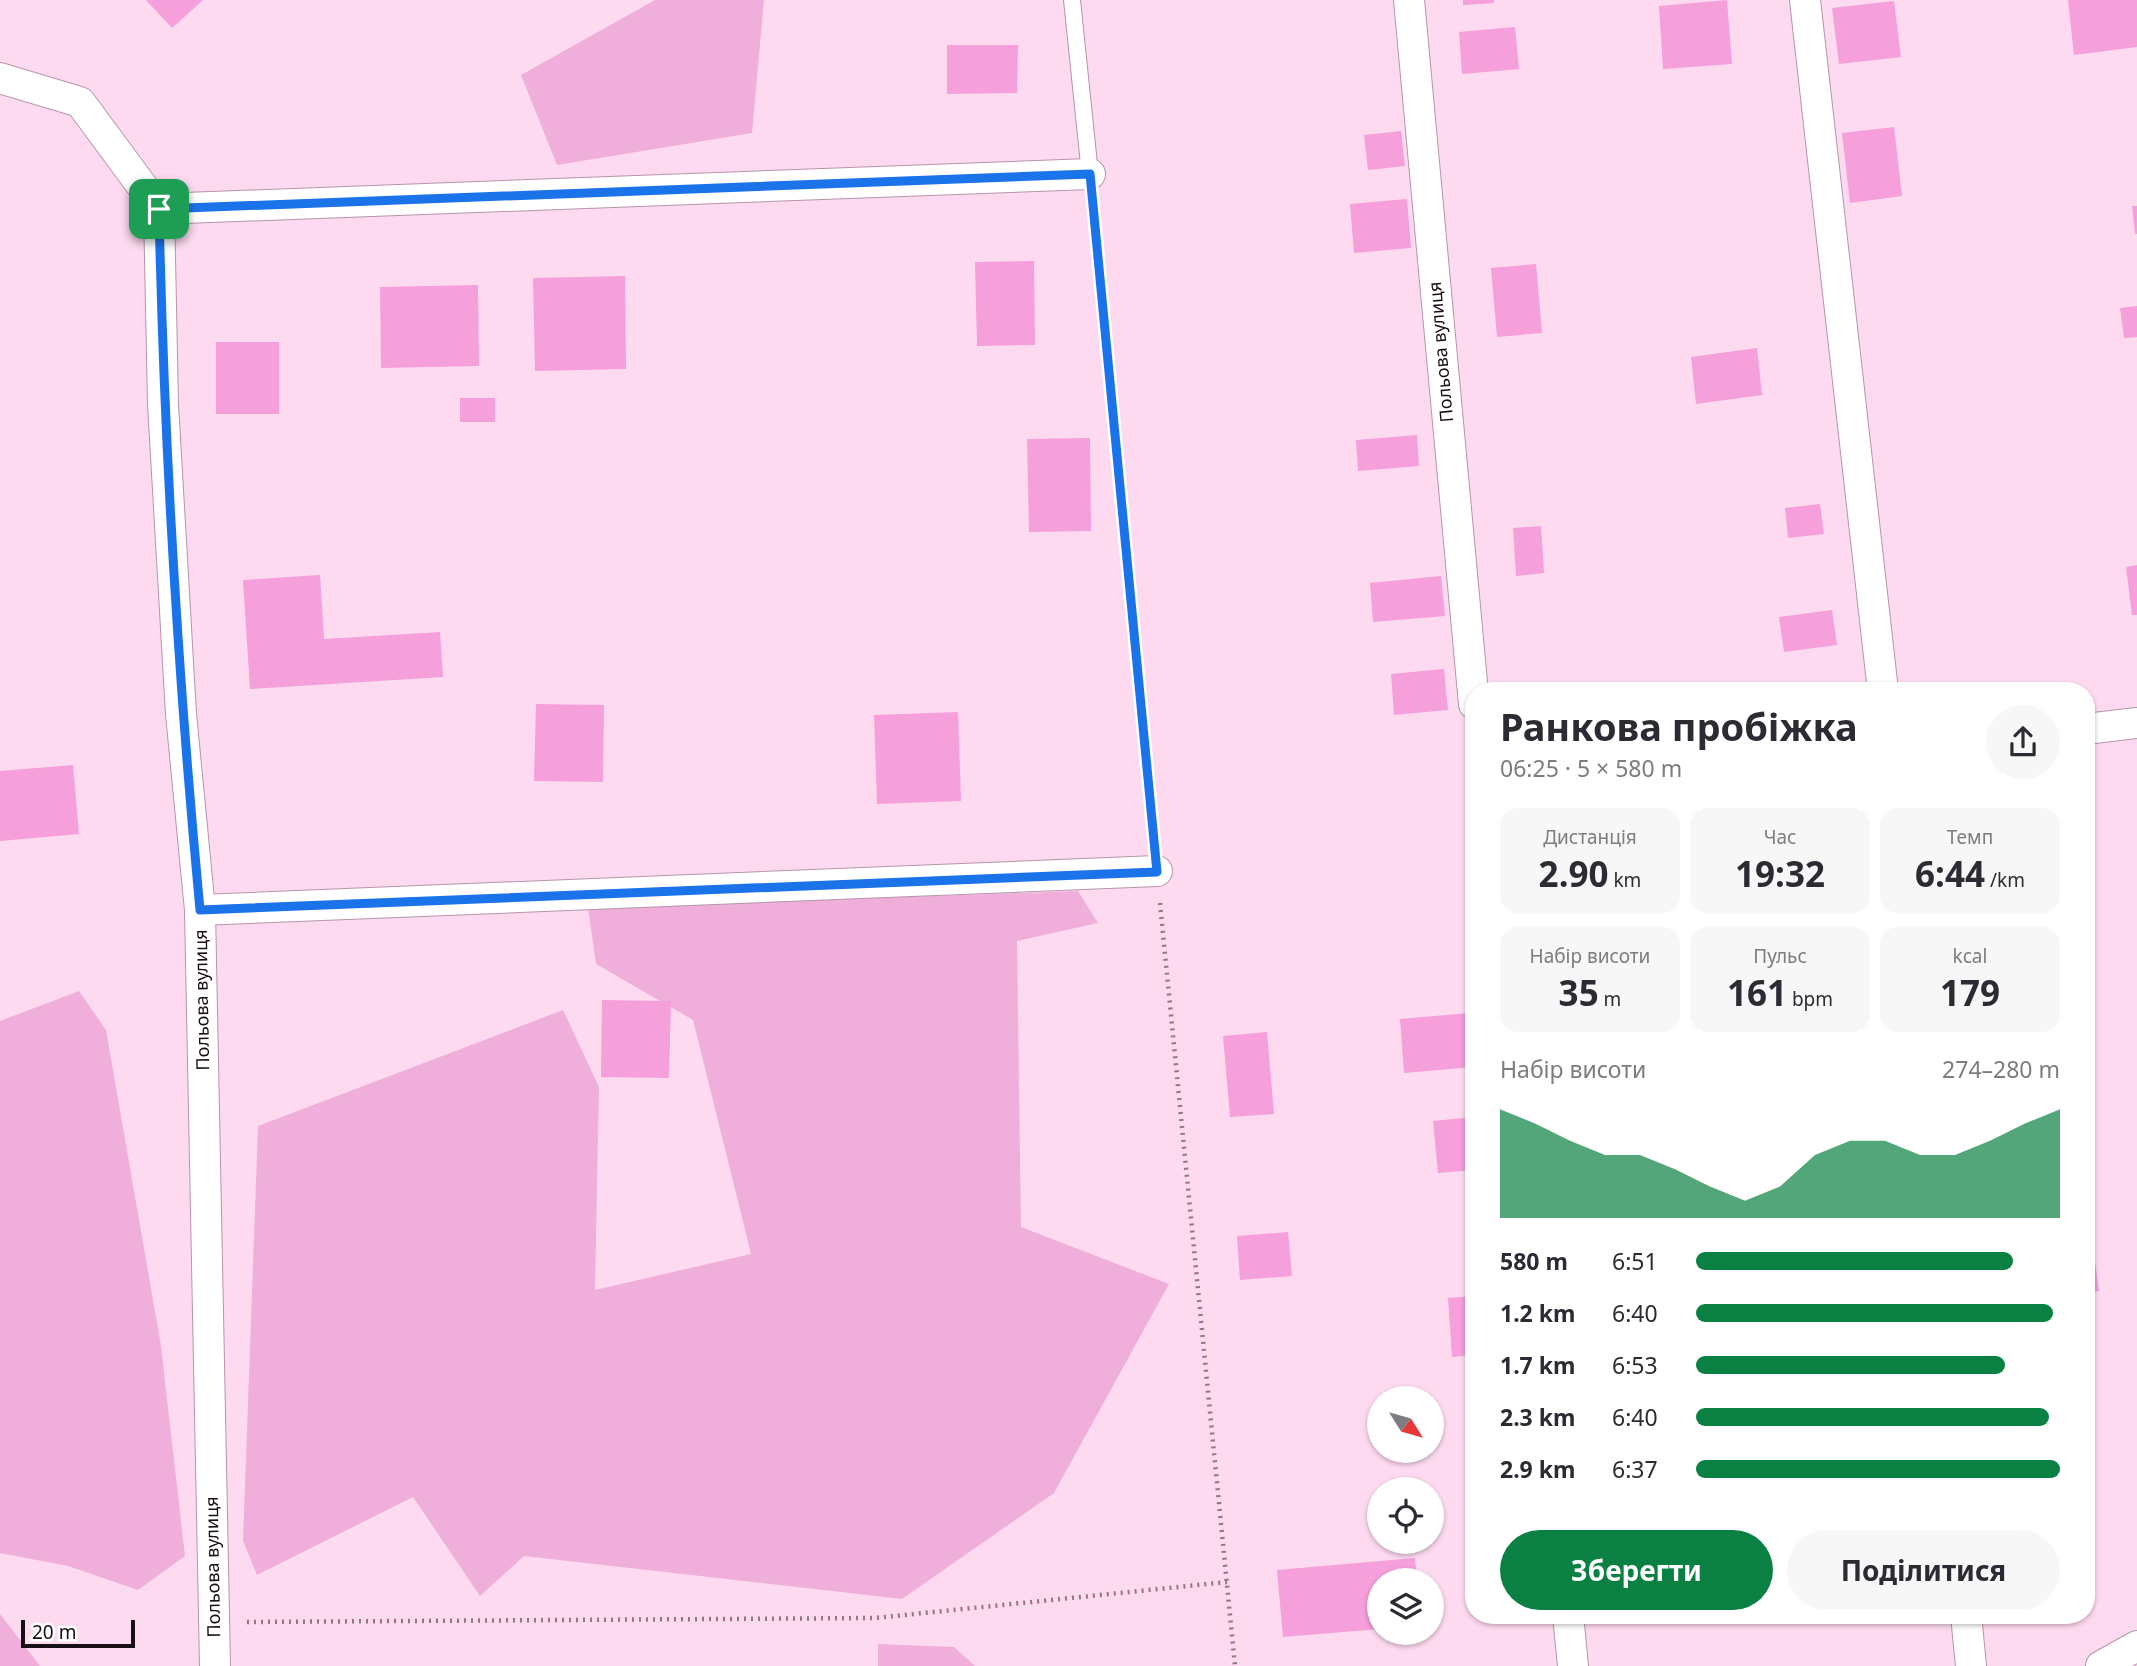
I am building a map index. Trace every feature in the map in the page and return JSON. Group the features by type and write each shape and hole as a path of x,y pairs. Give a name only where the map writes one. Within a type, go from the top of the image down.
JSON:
{"street":[{"name":"Польова вулиця","path":"1409,0 1472,682"},
{"path":"1805,0 1882,682"},
{"path":"0,78 80,102 159,209 1090,174"},
{"name":"Польова вулиця","path":"159,209 163,404 181,714 200,910 215,1666"},
{"path":"2095,728 2137,723"},
{"path":"200,910 1157,872"},
{"path":"1569,1624 1573,1666"},
{"path":"1967,1624 1971,1666"},
{"path":"2101,1666 2137,1646"}],"lane":[{"path":"1072,0 1090,174"}],"path":[{"path":"1090,174 1235,1666"},
{"path":"215,1623 875,1618 1227,1582"}],"shaded area":[{"path":"655,0 764,0 752,133 557,165 521,75"},
{"path":"1078,891 1098,923 1017,941 1021,1227 1169,1284 1054,1493 902,1599 524,1556 480,1596 413,1497 257,1575 243,1541 258,1126 563,1010 599,1087 595,1290 751,1254 693,1020 596,964 588,908"},
{"path":"79,991 106,1030 161,1346 185,1556 138,1590 68,1566 0,1553 0,1021"},
{"path":"0,1614 40,1666 0,1666"},
{"path":"878,1644 954,1647 975,1666 878,1666"}],"building":[{"path":"146,0 203,0 172,28"},
{"path":"1463,0 1494,0 1494,3 1463,5"},
{"path":"1727,0 1732,64 1663,69 1659,6"},
{"path":"2068,0 2137,0 2137,47 2074,55"},
{"path":"1894,1 1901,57 1839,64 1832,8"},
{"path":"1515,27 1519,69 1462,74 1459,32"},
{"path":"947,45 1018,45 1017,93 947,94"},
{"path":"1894,127 1902,196 1850,203 1842,133"},
{"path":"1401,131 1405,166 1368,170 1364,135"},
{"path":"1407,199 1411,248 1354,253 1350,204"},
{"path":"2132,206 2137,206 2137,234 2135,234"},
{"path":"1034,261 1035,345 977,346 975,262"},
{"path":"1536,264 1542,333 1497,337 1491,268"},
{"path":"625,276 626,369 535,371 533,278"},
{"path":"478,285 479,366 381,368 380,287"},
{"path":"2137,306 2137,337 2124,338 2120,308"},
{"path":"216,342 279,342 279,414 216,414"},
{"path":"1757,348 1762,395 1696,404 1691,357"},
{"path":"460,398 495,398 495,422 460,422"},
{"path":"1417,435 1419,466 1358,471 1356,440"},
{"path":"1090,438 1091,531 1029,532 1027,439"},
{"path":"1820,504 1824,534 1788,538 1785,508"},
{"path":"1541,526 1544,573 1516,576 1513,528"},
{"path":"2137,565 2137,615 2132,615 2126,567"},
{"path":"320,575 324,639 440,632 443,677 250,689 243,580"},
{"path":"1441,576 1445,616 1373,622 1370,583"},
{"path":"1832,610 1837,645 1784,652 1779,617"},
{"path":"1444,669 1448,710 1394,715 1391,674"},
{"path":"536,704 604,705 603,782 534,781"},
{"path":"958,712 961,801 877,804 874,715"},
{"path":"73,765 79,834 0,841 0,771"},
{"path":"602,1000 671,1001 669,1078 601,1077"},
{"path":"1465,1013 1465,1068 1404,1073 1400,1019"},
{"path":"1267,1032 1274,1114 1230,1117 1223,1036"},
{"path":"1465,1118 1465,1171 1438,1173 1433,1121"},
{"path":"1288,1232 1292,1276 1240,1280 1237,1236"},
{"path":"2095,1261 2099,1291 2095,1292"},
{"path":"1465,1297 1465,1356 1452,1357 1448,1298"},
{"path":"1415,1558 1416,1568 1367,1568 1367,1630 1283,1637 1277,1570"}],"route":[{"path":"1090,174 1157,872 200,910 181,714 163,404 159,209 1090,174"}]}
